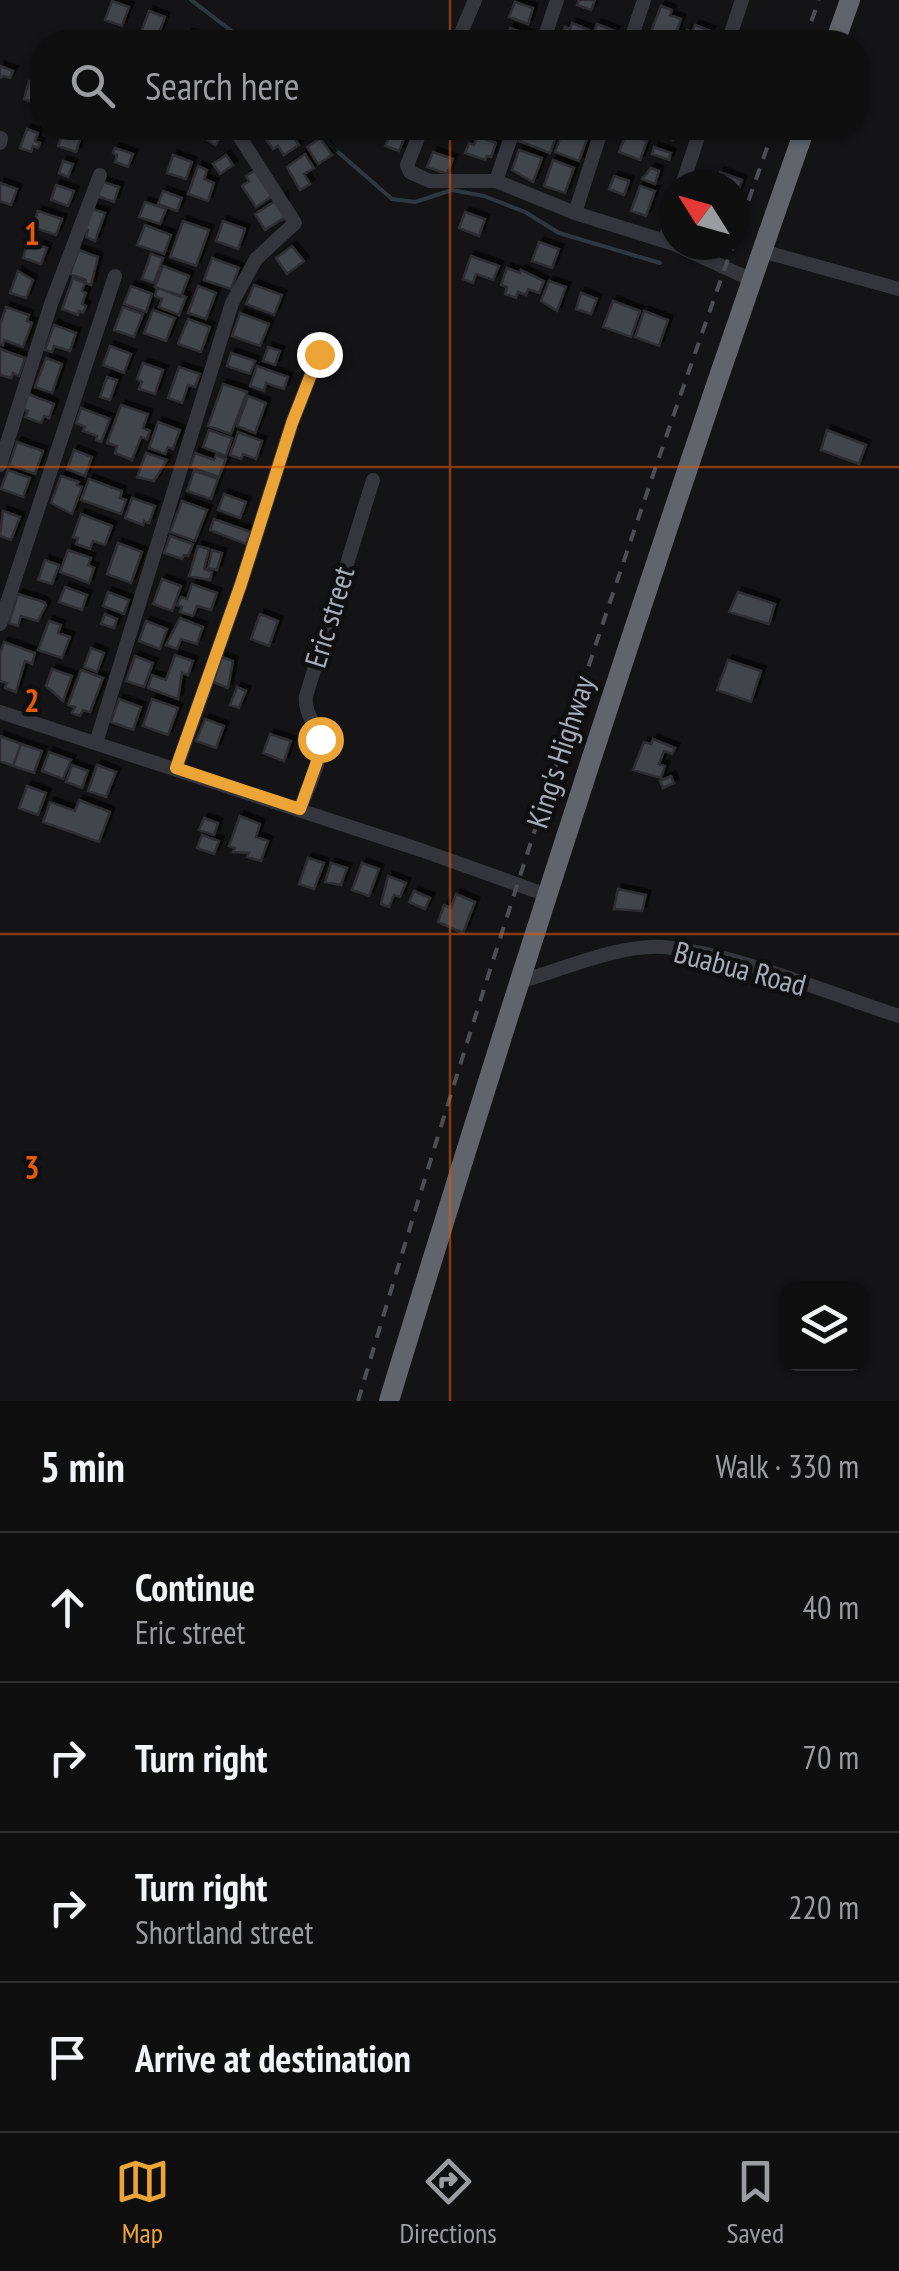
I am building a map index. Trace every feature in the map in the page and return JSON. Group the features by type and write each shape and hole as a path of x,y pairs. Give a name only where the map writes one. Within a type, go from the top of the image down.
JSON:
{"highway":[{"path":"839,30 850,0"},
{"name":"King's Highway","path":"389,1401 570,818 801,140"}],"street":[{"path":"462,30 474,0"},
{"path":"547,30 557,0"},
{"path":"634,30 644,0"},
{"path":"732,30 742,0"},
{"path":"96,743 232,304 256,260 295,223 242,140"},
{"path":"417,140 407,165 410,172 430,181 496,180 574,213 659,239"},
{"path":"496,180 510,140"},
{"path":"574,213 598,140"},
{"path":"687,170 697,140"},
{"path":"0,465 4,435 100,175"},
{"path":"762,251 899,289"},
{"path":"709,260 752,280"},
{"path":"0,624 115,276"},
{"path":"176,768 319,354"},
{"name":"Eric street","path":"300,809 321,748 306,712 306,696 374,480"},
{"path":"0,712 300,809 548,896"},
{"name":"Buabua Road","path":"522,980 626,950 662,947 733,962 899,1016"}],"building":[{"path":"579,0 595,0 591,10 577,5"},
{"path":"112,1 129,7 122,26 105,20"},
{"path":"515,2 533,8 528,24 509,17"},
{"path":"661,6 681,19 677,30 652,30"},
{"path":"149,11 165,17 160,30 142,30"},
{"path":"572,23 589,30 564,30 570,29"},
{"path":"0,66 13,71 10,78 0,78"},
{"path":"29,81 30,81 30,101 24,99"},
{"path":"27,129 30,140 40,143 31,152 20,148"},
{"path":"60,140 80,140 76,152 58,146"},
{"path":"266,140 296,140 299,145 284,155 278,146 273,149"},
{"path":"321,140 332,155 318,164 307,147"},
{"path":"388,140 404,140 399,151 385,146"},
{"path":"476,140 496,143 491,157 485,160 465,153 469,143 474,145"},
{"path":"519,140 555,140 550,153"},
{"path":"560,140 587,140 579,161 555,152"},
{"path":"624,140 647,141 640,160 619,152"},
{"path":"654,147 671,153 669,160 652,154"},
{"path":"115,148 133,154 128,167 115,162"},
{"path":"519,150 542,158 533,182 512,170"},
{"path":"433,152 453,159 447,174 427,167"},
{"path":"305,154 314,168 304,174 310,184 300,190 287,167"},
{"path":"173,155 192,162 186,179 167,173"},
{"path":"226,155 233,165 220,174 213,164"},
{"path":"553,160 574,168 565,193 544,186"},
{"path":"63,161 73,164 68,177 59,173"},
{"path":"198,166 207,170 204,179 214,183 208,201 188,194"},
{"path":"651,168 659,171 655,184 642,179"},
{"path":"257,169 274,195 256,207 242,186 249,181 246,176"},
{"path":"614,176 629,181 624,195 609,189"},
{"path":"100,181 119,187 114,202 94,195"},
{"path":"0,183 17,189 11,205 0,201"},
{"path":"56,185 74,191 68,206 51,200"},
{"path":"640,186 655,191 646,216 631,211"},
{"path":"163,191 182,198 177,211 158,204"},
{"path":"283,196 284,218 265,230 255,214"},
{"path":"145,202 166,209 160,224 139,217"},
{"path":"92,209 105,213 95,241 86,237 85,229"},
{"path":"38,211 62,219 56,235 32,227"},
{"path":"465,212 485,219 479,236 459,228"},
{"path":"183,221 209,230 196,266 170,257"},
{"path":"223,221 245,229 238,249 216,241"},
{"path":"145,225 171,235 164,254 137,245"},
{"path":"28,241 47,248 41,264 23,258"},
{"path":"539,242 559,249 552,268 532,261"},
{"path":"292,246 304,261 287,274 276,258"},
{"path":"79,250 98,257 91,285 70,274"},
{"path":"151,254 163,258 154,283 142,279"},
{"path":"471,256 499,266 493,280 476,274 473,283 463,279"},
{"path":"212,258 239,268 231,289 204,280"},
{"path":"163,266 189,276 181,297 155,287"},
{"path":"507,268 544,281 539,293 528,289 526,295 518,292 516,298 505,294 507,287 501,285"},
{"path":"18,271 33,280 26,298 10,293"},
{"path":"73,278 85,283 82,304 86,306 78,315 62,309"},
{"path":"549,281 566,287 557,311 541,301"},
{"path":"254,285 282,295 274,315 246,304"},
{"path":"131,286 152,294 146,312 124,304"},
{"path":"198,286 216,293 206,319 188,313"},
{"path":"157,288 186,297 179,315 159,307 162,299 155,296"},
{"path":"581,293 597,299 591,314 576,309"},
{"path":"613,301 640,311 631,337 603,327"},
{"path":"6,307 29,315 27,321 32,323 23,347 4,340 0,344 0,325"},
{"path":"123,307 143,314 134,337 114,330"},
{"path":"153,310 175,318 166,341 144,333"},
{"path":"644,311 668,320 659,346 635,337"},
{"path":"240,313 269,324 260,346 232,336"},
{"path":"188,319 210,327 201,352 178,344"},
{"path":"54,325 76,333 70,351 54,346 52,352 45,350"},
{"path":"110,346 131,354 124,373 103,365"},
{"path":"268,347 280,351 275,365 263,361"},
{"path":"0,349 25,358 19,376 0,375"},
{"path":"231,353 255,361 250,374 227,366"},
{"path":"46,358 62,364 52,393 35,387"},
{"path":"143,363 163,370 155,394 139,389 142,382 137,379"},
{"path":"257,366 288,377 284,389 266,383 264,391 250,386"},
{"path":"179,367 200,374 195,387 188,385 182,403 168,398"},
{"path":"107,377 117,380 110,400 100,397"},
{"path":"223,384 247,392 231,434 208,426"},
{"path":"28,394 54,404 49,418 44,416 41,423 25,417 28,411 22,409"},
{"path":"248,396 266,403 255,433 237,426"},
{"path":"121,405 148,414 143,428 150,431 147,439 141,437 132,460 115,453 117,446 107,443"},
{"path":"81,408 110,419 101,442 76,423"},
{"path":"158,422 180,430 173,449 168,447 165,454 149,448"},
{"path":"209,430 232,438 226,456 203,447"},
{"path":"827,430 866,445 859,464 821,450"},
{"path":"238,432 262,441 256,459 230,455"},
{"path":"17,442 43,451 35,474 9,465"},
{"path":"74,450 92,457 85,476 67,469"},
{"path":"146,453 167,460 154,481 137,477"},
{"path":"195,453 214,460 216,455 226,459 219,477 190,467"},
{"path":"8,470 30,478 23,497 1,489"},
{"path":"194,471 218,479 211,499 187,491"},
{"path":"61,476 79,482 77,485 82,487 72,514 51,503"},
{"path":"89,479 122,491 120,498 126,500 121,514 81,500"},
{"path":"224,494 246,502 240,518 218,510"},
{"path":"132,498 155,506 149,523 144,521 143,525 125,518"},
{"path":"182,501 207,510 195,541 170,532"},
{"path":"3,511 20,517 11,540 0,536"},
{"path":"81,514 112,526 105,545 93,541 90,549 76,544 78,538 73,537"},
{"path":"214,519 251,532 246,544 210,530"},
{"path":"170,536 193,544 188,556 182,559 164,553"},
{"path":"118,543 142,552 131,583 107,574"},
{"path":"198,546 209,549 204,569 212,572 210,580 189,576"},
{"path":"68,550 91,558 88,565 94,568 89,583 60,572"},
{"path":"212,550 222,553 217,570 208,568"},
{"path":"45,560 59,565 52,584 38,580"},
{"path":"162,579 181,586 172,611 153,604"},
{"path":"192,584 217,593 211,610 197,606 193,616 180,612 182,607 177,605 181,597 187,599"},
{"path":"65,587 87,595 82,610 59,602"},
{"path":"108,592 129,600 124,614 103,606"},
{"path":"738,592 775,604 769,624 729,612"},
{"path":"18,594 44,602 38,621 21,616 18,626 9,623"},
{"path":"105,614 117,619 114,628 101,624"},
{"path":"260,614 278,621 269,646 251,639"},
{"path":"180,618 203,627 197,644 181,639 177,649 166,645"},
{"path":"49,621 61,625 58,633 70,637 62,658 38,650"},
{"path":"146,621 167,629 160,649 139,641"},
{"path":"4,642 35,653 32,664 25,661 16,692 0,681"},
{"path":"91,648 104,653 97,672 84,667"},
{"path":"175,655 193,661 188,675 182,673 178,699 148,688 152,675 166,680"},
{"path":"135,656 153,663 144,687 126,681"},
{"path":"222,657 233,661 228,688 213,682"},
{"path":"728,660 761,671 751,702 717,690"},
{"path":"52,669 72,676 63,701 46,686"},
{"path":"81,670 103,678 90,712 83,710 80,716 72,713 75,707 68,705"},
{"path":"237,687 246,691 239,708 230,705"},
{"path":"119,699 141,707 133,730 111,722"},
{"path":"152,699 178,708 168,735 143,726"},
{"path":"205,719 224,726 216,748 196,741"},
{"path":"270,734 291,741 284,761 263,753"},
{"path":"0,736 21,744 13,766 0,761"},
{"path":"653,739 675,748 672,754 664,751 659,764 665,766 661,778 633,770 644,742 651,744"},
{"path":"21,744 42,751 34,773 13,766"},
{"path":"49,752 71,760 63,779 42,771"},
{"path":"72,765 88,771 82,788 66,782"},
{"path":"97,765 116,772 106,797 88,791"},
{"path":"671,776 674,783 663,788 660,781"},
{"path":"27,786 46,793 38,815 19,808"},
{"path":"79,800 110,812 99,842 43,822 50,802 75,811"},
{"path":"240,816 260,824 256,837 268,841 261,861 247,857 249,853 233,852 235,848 229,846"},
{"path":"204,818 218,823 214,835 199,830"},
{"path":"202,835 219,841 214,854 197,848"},
{"path":"308,858 324,863 314,889 299,884"},
{"path":"331,863 347,868 341,885 325,882"},
{"path":"362,863 379,869 369,896 352,890"},
{"path":"388,876 406,883 400,897 394,895 389,907 381,904"},
{"path":"618,889 646,895 642,911 614,909"},
{"path":"414,891 430,898 425,909 409,902"},
{"path":"456,894 475,902 463,933 438,922 444,905 451,908"}],"waterway":[{"path":"191,0 230,30"},
{"path":"326,140 392,199 415,202 452,190 484,196 525,212 559,233 660,263"}],"railway":[{"path":"808,30 819,0"},
{"path":"749,199 770,140"},
{"path":"358,1401 538,820 728,260"}],"route":[{"path":"319,354 176,768 300,809 320,753 320,739"}]}
